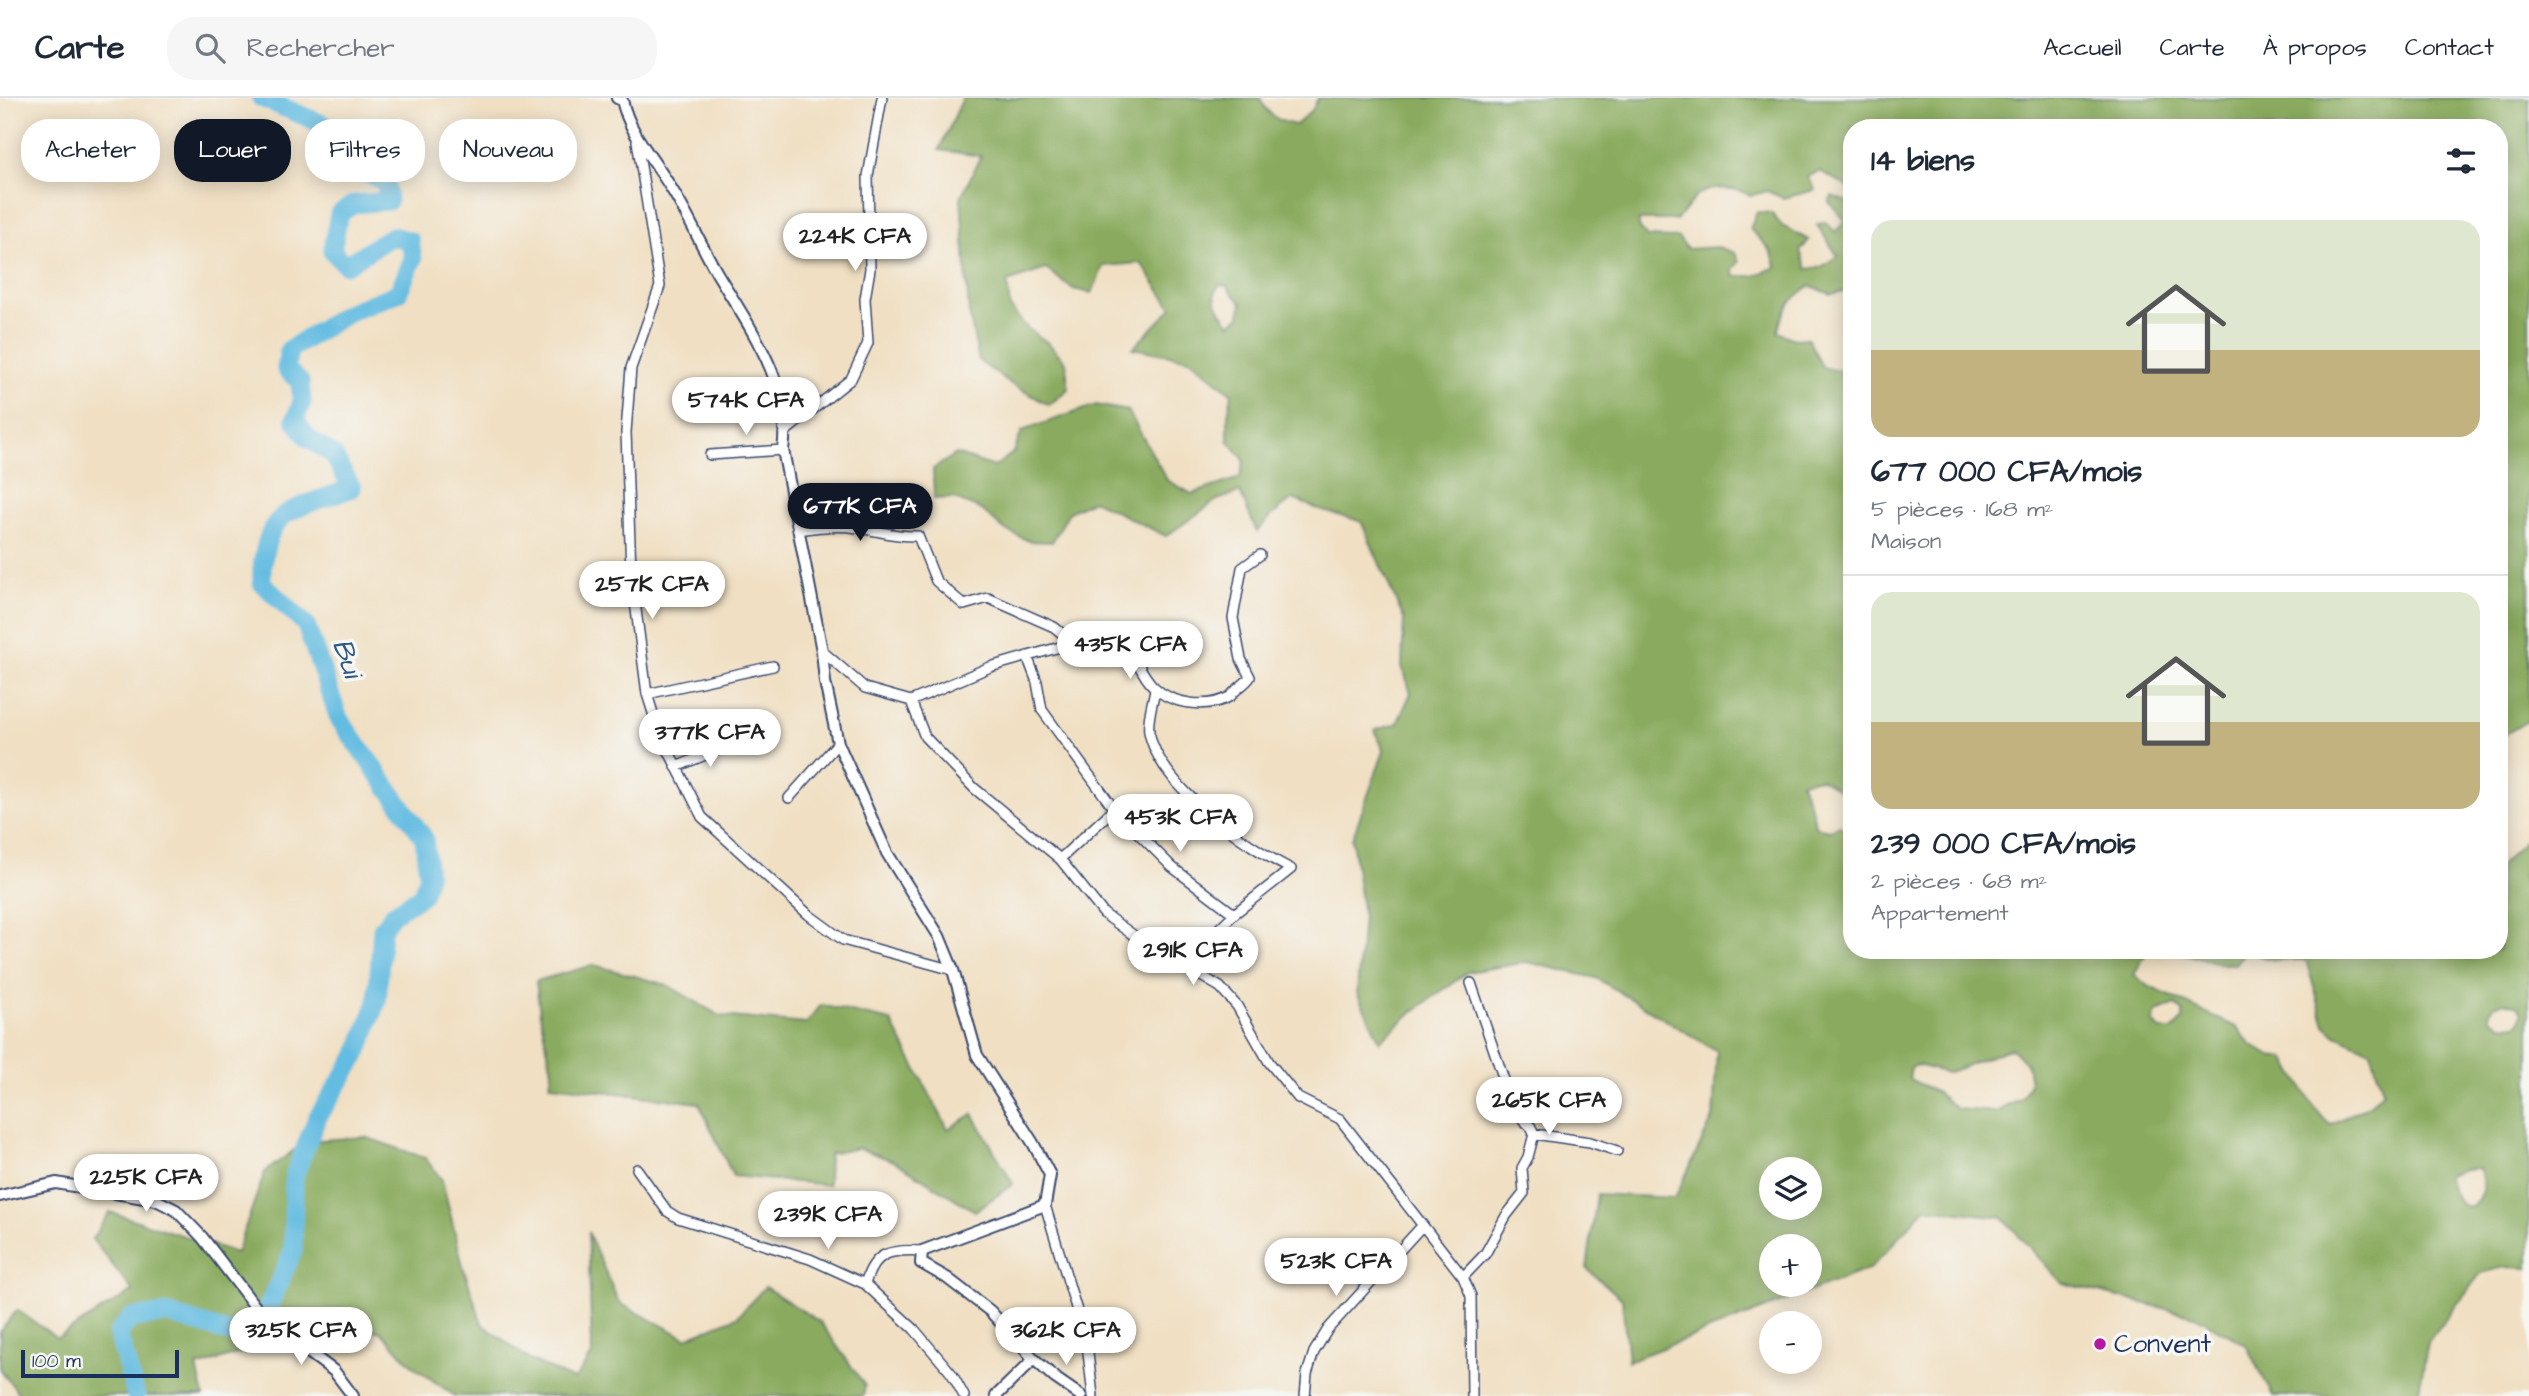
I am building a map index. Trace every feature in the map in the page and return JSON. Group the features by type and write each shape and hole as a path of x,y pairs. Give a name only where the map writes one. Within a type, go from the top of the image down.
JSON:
{"street":[{"path":"617,98 622,100 625,117 637,141 671,187 756,335 772,371 786,431 783,450 838,743 887,853 939,936 953,970 977,1055 1033,1143 1050,1175 1045,1205 1087,1344 1093,1396"},
{"path":"786,431 850,380 868,343 865,299 870,269 868,176 882,98"},
{"path":"637,141 660,286 631,368 626,432 631,571 647,694 659,732 702,817 818,921 843,940 953,970"},
{"path":"710,454 783,450"},
{"path":"798,530 820,526 858,528 896,537 918,536 936,581 964,605 988,598 1054,627 1074,643"},
{"path":"1133,654 1155,689 1178,700 1200,705 1226,699 1245,685 1250,677 1241,659 1233,618 1242,568 1260,555"},
{"path":"822,650 865,688 911,701 966,677 1074,643 1133,654 1152,643"},
{"path":"1027,656 1037,681 1042,710 1114,810 1172,867 1234,914"},
{"path":"647,694 772,666"},
{"path":"1155,689 1148,729 1153,746 1173,777 1212,818 1236,837 1291,869 1234,914 1181,965"},
{"path":"911,701 925,737 974,788 1060,859 1104,914 1143,942 1220,987 1237,1006 1269,1062 1298,1098 1340,1119 1464,1276 1471,1296 1472,1396"},
{"path":"789,798 838,743"},
{"path":"676,767 732,744"},
{"path":"1060,859 1114,810"},
{"path":"1464,1276 1485,1254 1506,1216 1524,1193 1522,1168 1534,1134 1531,1127 1515,1112 1471,983"},
{"path":"1534,1134 1590,1142 1617,1151"},
{"path":"637,1169 667,1211 678,1217 810,1259 865,1284 914,1329 953,1374 964,1396"},
{"path":"0,1196 56,1183 156,1200 176,1210 202,1237 266,1321 334,1371 353,1396"},
{"path":"865,1284 870,1266 885,1255 901,1250 922,1251 1045,1205"},
{"path":"1305,1396 1307,1374 1314,1352 1328,1329 1422,1226"},
{"path":"922,1251 921,1263 947,1278 990,1311 1034,1359 1081,1396"},
{"path":"996,1396 1034,1359"}],"green space":[{"path":"963,98 1260,98 1274,117 1296,125 1313,109 1318,98 2529,98 2529,720 2508,733 2508,119 1843,119 1843,184 1820,171 1807,177 1815,190 1783,198 1767,191 1750,196 1732,189 1705,191 1697,196 1676,220 1639,220 1639,227 1647,237 1678,238 1688,249 1718,247 1735,253 1739,262 1733,269 1734,276 1754,276 1776,267 1770,250 1750,229 1757,212 1771,213 1782,226 1809,240 1800,251 1807,269 1821,267 1838,256 1817,225 1825,222 1835,232 1843,224 1843,292 1831,294 1810,286 1789,305 1778,332 1794,339 1808,338 1822,367 1839,371 1843,367 1843,792 1820,778 1801,782 1815,827 1830,830 1840,826 1843,828 1843,959 2143,959 2134,975 2148,986 2236,1027 2252,1046 2271,1056 2285,1058 2311,1102 2330,1125 2371,1104 2383,1091 2371,1051 2336,1035 2325,1025 2306,960 2271,959 2508,959 2508,857 2529,837 2529,870 2523,876 2529,884 2529,1268 2505,1267 2481,1273 2428,1342 2418,1396 2273,1396 2246,1345 2195,1316 2062,1283 2002,1217 1925,1208 1871,1268 1822,1287 1822,1234 1759,1234 1759,1297 1795,1297 1628,1361 1622,1299 1587,1269 1597,1194 1675,1198 1713,1118 1717,1051 1596,978 1527,962 1468,972 1411,1013 1380,1041 1357,993 1363,916 1352,839 1384,751 1375,730 1397,724 1411,693 1402,666 1404,619 1361,521 1323,511 1293,499 1272,515 1257,532 1240,492 1217,500 1166,536 1093,500 1069,512 1052,542 1029,541 1003,529 982,510 953,498 934,499 933,469 956,454 994,467 1014,452 1022,431 1096,405 1128,411 1167,480 1192,494 1240,478 1244,460 1228,440 1228,414 1232,394 1190,359 1133,348 1172,308 1141,263 1103,266 1092,293 1073,289 1046,269 1007,282 1010,307 1026,327 1048,343 1066,362 1068,389 1049,405 1011,384 979,361 969,313 961,197 981,156 939,150","holes":["1219,285 1226,286 1242,303 1240,316 1230,324 1217,306 1215,295","2504,1002 2518,1006 2522,1012 2517,1025 2501,1024 2491,1019 2489,1013 2494,1006","2175,1004 2183,1012 2183,1019 2172,1030 2160,1030 2154,1023 2155,1013","2011,1048 2027,1065 2030,1083 2022,1098 1996,1112 1957,1109 1936,1092 1909,1079 1911,1067 1917,1065 1947,1073","2479,1168 2482,1178 2479,1198 2472,1207 2465,1207 2451,1188 2448,1175 2464,1169"]},
{"path":"1832,196 1843,200 1843,218 1829,202"},
{"path":"2203,959 2239,959 2235,964 2220,964"},
{"path":"594,965 667,985 720,1016 806,1024 821,1005 891,1021 948,1129 973,1114 1013,1184 975,1211 894,1161 858,1148 829,1154 828,1185 733,1176 699,1103 550,1085 552,1071 536,981"},
{"path":"365,1137 425,1158 442,1180 463,1266 482,1324 530,1360 574,1380 592,1355 588,1232 619,1303 686,1338 737,1317 765,1287 820,1322 865,1386 863,1396 455,1396 414,1367 381,1332 324,1319 283,1339 197,1367 204,1396 21,1396 0,1370 0,1332 17,1310 57,1338 133,1291 92,1239 110,1212 236,1253 265,1172 306,1141"}],"waterway":[{"name":"Bui","path":"136,1396 118,1333 131,1318 168,1314 233,1334 250,1333 263,1319 293,1251 294,1176 317,1118 357,1055 377,1002 382,929 393,914 422,895 428,876 424,838 339,719 306,625 262,583 266,545 279,520 301,506 352,488 333,455 308,438 295,420 302,402 300,382 286,369 289,350 349,312 398,293 413,259 410,241 392,236 346,265 332,251 339,214 354,204 388,201 386,183 369,173 332,128 261,98"}],"place":[{"name":"Convent","path":"2100,1344"}]}
